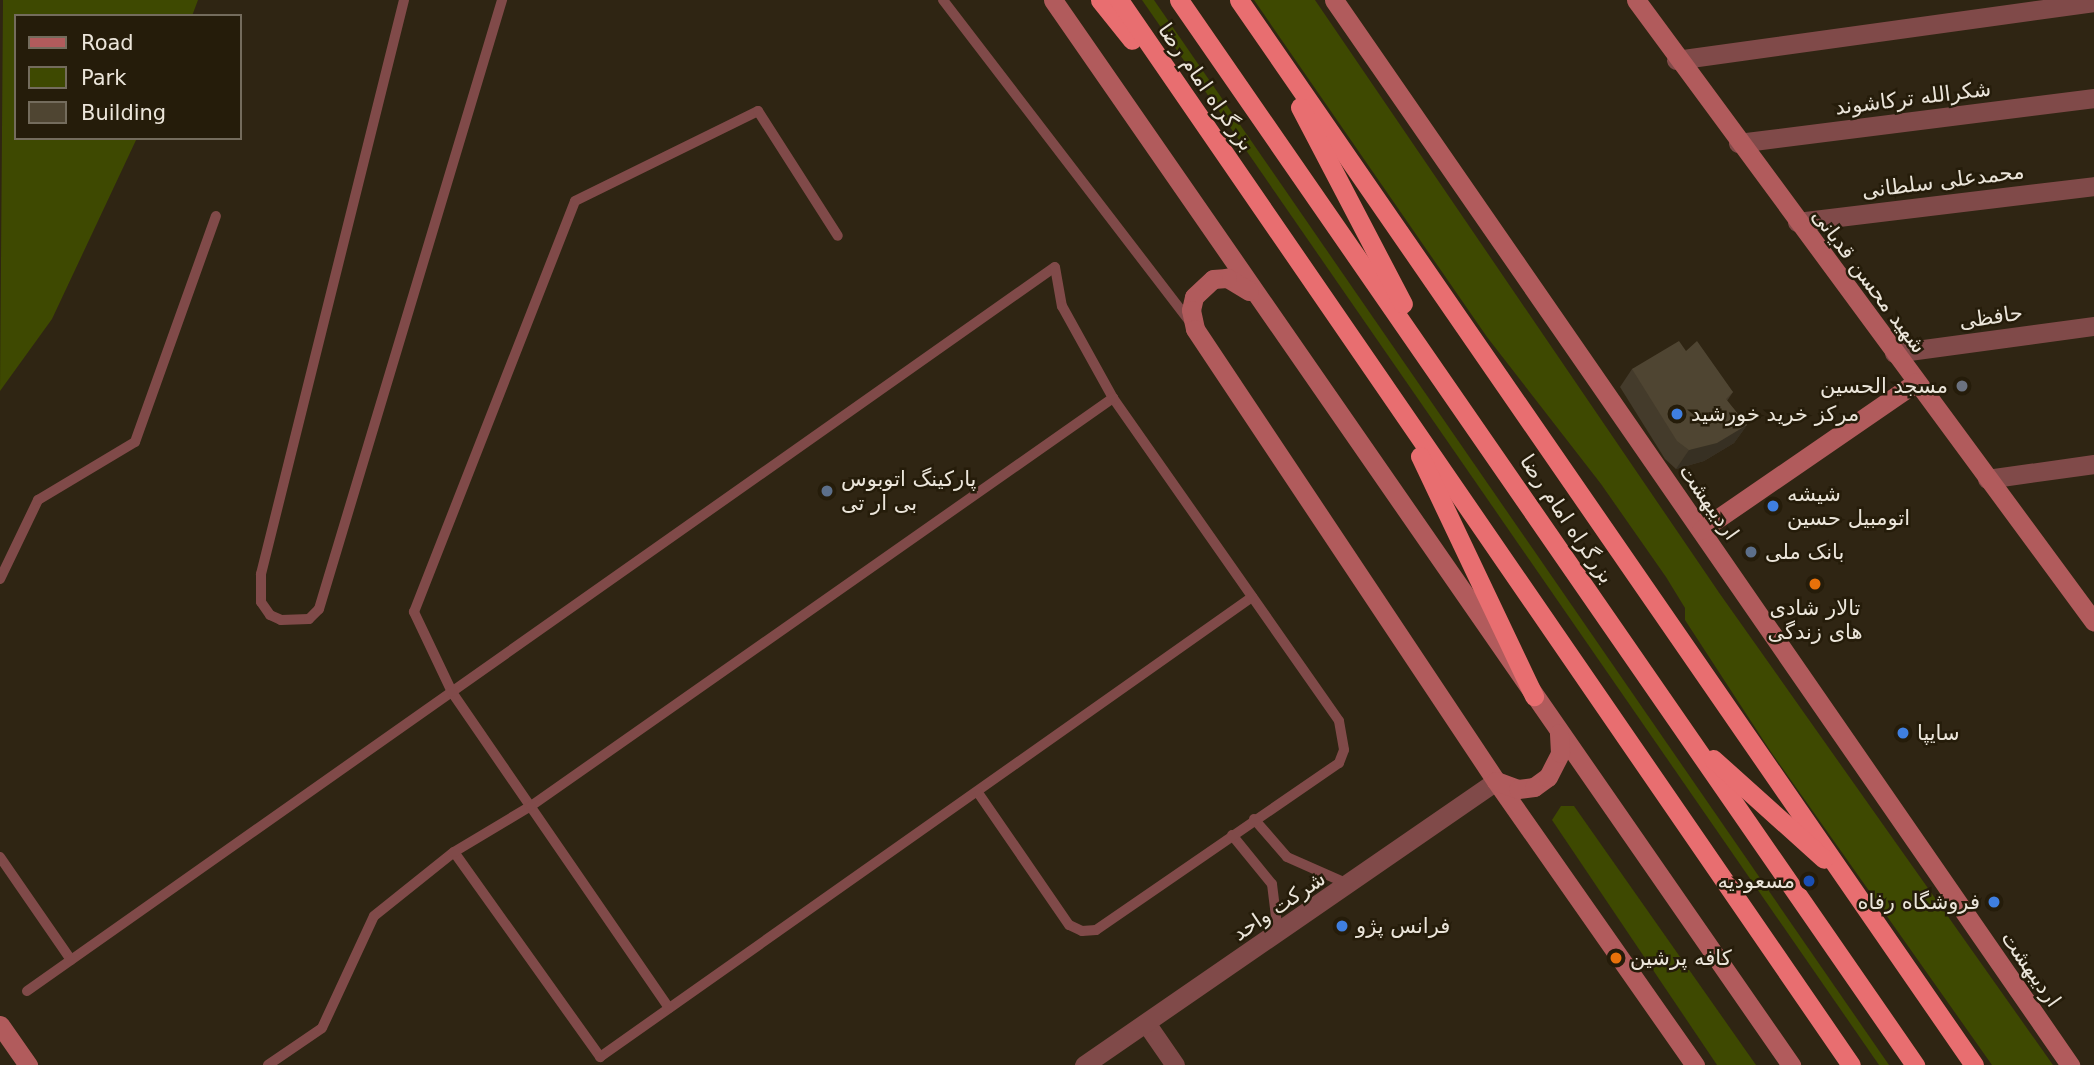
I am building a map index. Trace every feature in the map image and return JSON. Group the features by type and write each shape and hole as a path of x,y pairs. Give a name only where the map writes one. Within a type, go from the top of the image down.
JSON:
{"highway":[{"path":"1100,0 1220,146"},
{"name":"بزرگراه امام رضا","path":"1119,0 1851,1065"},
{"name":"بزرگراه امام رضا","path":"1179,0 1915,1065"},
{"path":"1239,0 1974,1065"},
{"path":"1263,35 1439,373"},
{"path":"1394,401 1534,696"},
{"path":"1689,738 1848,880"}],"main road":[{"path":"1053,0 1253,293 1791,1065"},
{"name":"اردیبهشت","path":"1334,0 2070,1065"},
{"path":"1350,0 1359,36"},
{"name":"شهید محسن قدیانی","path":"1636,0 1676,60 1987,479 2090,611"},
{"path":"1253,293 1227,278 1213,279 1194,297 1191,310 1195,328 1496,781 1695,1065"},
{"path":"1701,530 1916,382"},
{"path":"1496,781 1518,789 1534,787 1548,777 1560,753 1559,732"},
{"path":"0,1025 28,1065"}],"street":[{"path":"1676,60 2094,2"},
{"name":"شکرالله ترکاشوند","path":"1738,143 2094,98"},
{"name":"محمدعلی سلطانی","path":"1797,222 2094,186"},
{"name":"حافظی","path":"1894,353 2094,326"},
{"path":"1987,479 2094,464"},
{"name":"شرکت واحد","path":"1084,1065 1350,885 1496,781"},
{"path":"1146,1023 1175,1065"}],"lane":[{"path":"404,0 261,574 261,601 270,615 281,620 309,619 319,609 502,0"},
{"path":"943,0 1195,328"},
{"path":"670,1008 452,692 414,612 575,201 758,111 838,236"},
{"path":"0,579 38,500 135,442 216,216"},
{"path":"27,991 1055,267 1062,306 1113,398 1339,721 1344,750 1339,763 1096,930 1082,931 1069,925 979,794"},
{"path":"268,1065 322,1028 374,916 454,852 531,806 1113,398"},
{"path":"454,852 600,1058 979,794 1252,597"},
{"path":"1254,819 1287,857 1350,885"},
{"path":"1232,835 1272,884 1278,904 1278,934"},
{"path":"0,858 71,960"}],"green space":[{"path":"3,0 198,0 193,14 14,14 14,140 136,140 52,319 0,391"},
{"path":"1142,0 1154,0 1889,1065 1879,1065"},
{"path":"1254,0 1315,0 1720,594 2053,1065 1992,1065 1771,752 1685,620 1685,608 1666,577 1601,484 1487,337"},
{"path":"1561,806 1574,806 1756,1065 1717,1065 1552,820"}],"building":[{"name":"مرکز خرید خورشید","path":"1679,341 1686,351 1697,341 1733,392 1726,399 1747,425 1717,443 1689,450 1677,441 1632,369"}],"place":[{"name":"مسجد الحسین","path":"1962,386"},
{"name":"مرکز خرید خورشید","path":"1677,414"},
{"name":"پارکینگ اتوبوس بی ار تی","path":"827,491"},
{"name":"شیشه اتومبیل حسین","path":"1773,506"},
{"name":"بانک ملی","path":"1751,552"},
{"name":"تالار شادی های زندگی","path":"1815,584"},
{"name":"سایپا","path":"1903,733"},
{"name":"مسعودیه","path":"1809,881"},
{"name":"فروشگاه رفاه","path":"1994,902"},
{"name":"فرانس پژو","path":"1342,926"},
{"name":"کافه پرشین","path":"1616,958"}]}
